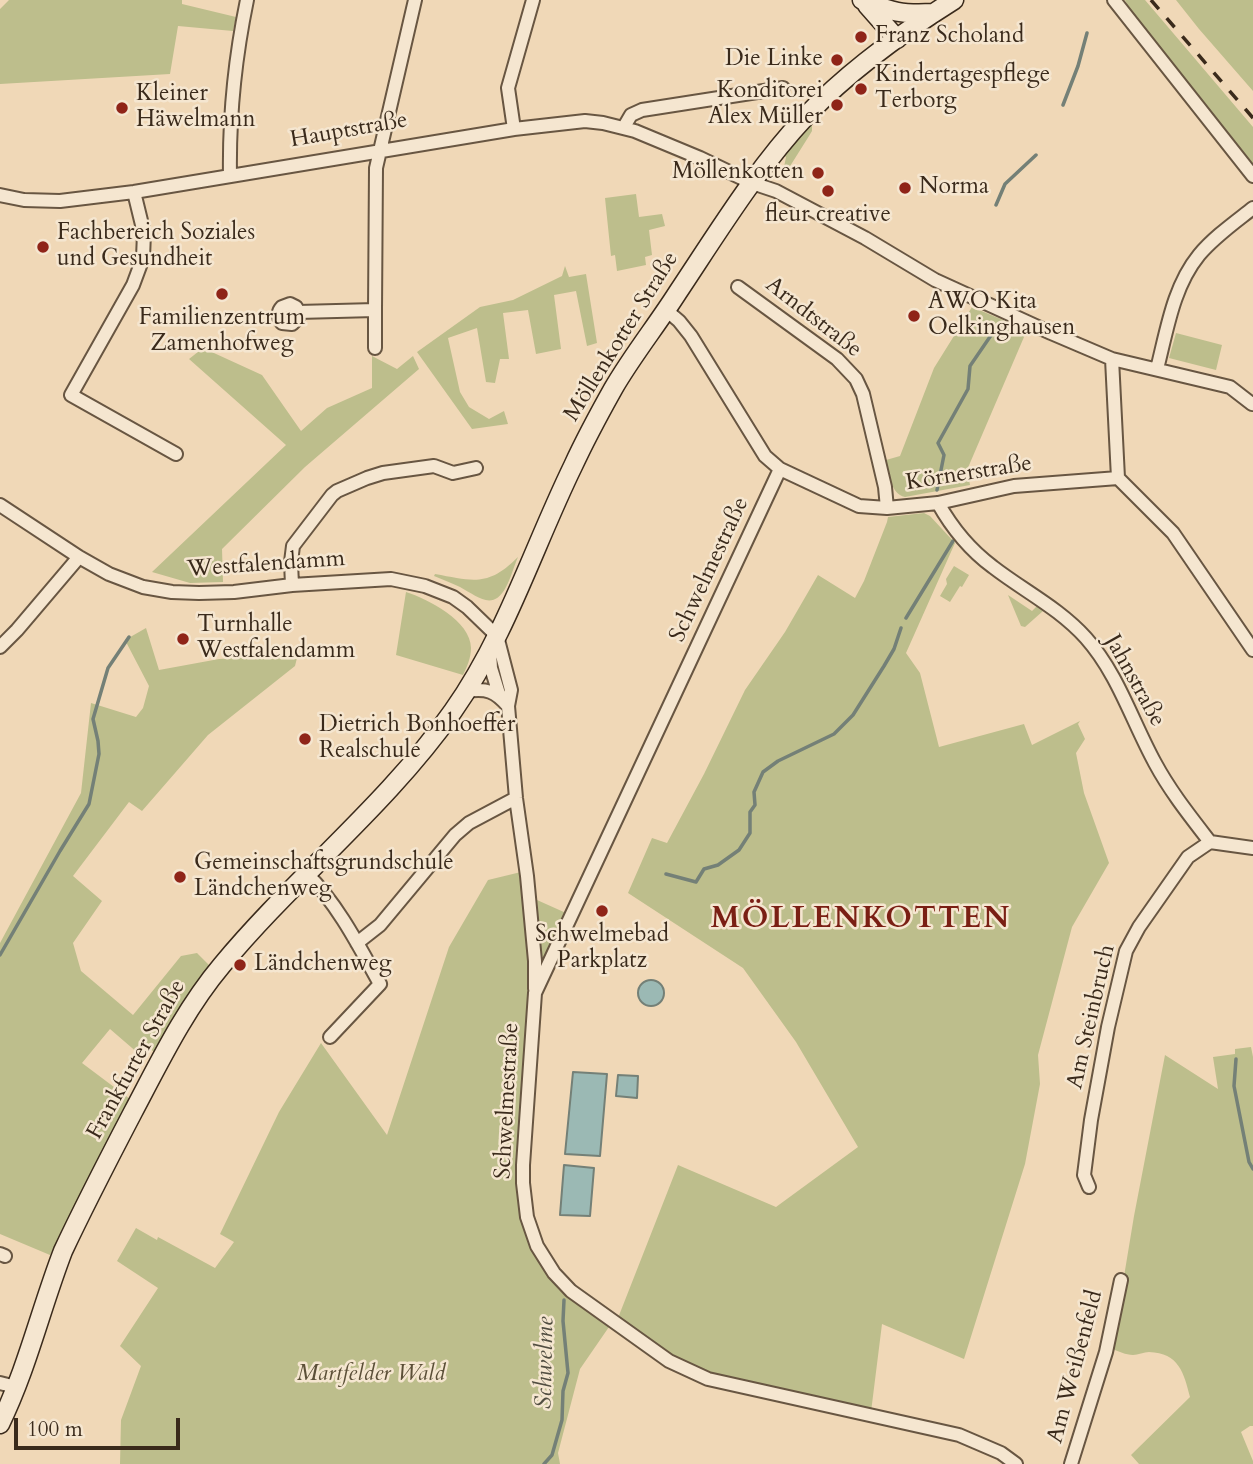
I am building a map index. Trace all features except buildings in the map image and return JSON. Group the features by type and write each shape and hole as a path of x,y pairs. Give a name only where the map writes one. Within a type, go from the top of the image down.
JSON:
{"main road":[{"path":"862,0 897,38 954,0"},
{"path":"862,0 896,12 933,13"},
{"name":"Möllenkotter Straße","path":"490,656 567,478 613,388 752,183 802,120 897,38"},
{"name":"Frankfurter Straße","path":"0,1424 7,1393 63,1251 171,1040 199,995 220,967 409,766 443,725 490,656"}],"street":[{"path":"230,176 236,58 247,0"},
{"path":"375,348 376,168 415,0"},
{"path":"514,129 508,88 533,0"},
{"path":"1114,0 1253,176"},
{"path":"624,127 631,115 642,110 783,88"},
{"name":"Hauptstraße","path":"0,195 46,202 134,192 514,129 585,121 603,123 624,127 776,191 946,285 1112,359 1230,387 1253,404"},
{"path":"134,192 144,233 143,258 133,285 71,395 176,453"},
{"path":"1157,369 1173,307 1188,271 1210,243 1253,208"},
{"name":"Arndtstraße","path":"738,287 837,359 856,379 863,394 885,487 887,508"},
{"path":"298,312 375,310"},
{"name":"Körnerstraße","path":"666,310 691,335 765,456 780,469 859,506 887,508 938,503 1014,486 1118,478"},
{"path":"1112,359 1118,478 1173,533 1253,650"},
{"path":"292,585 293,545 337,491 383,473 434,466 453,473 476,468"},
{"name":"Schwelmestraße","path":"780,469 535,993 523,1165 527,1217 537,1246 554,1273 572,1291 669,1361 708,1379 959,1435 1002,1453 1016,1464"},
{"name":"Jahnstraße","path":"938,503 950,525 992,567 1041,598 1086,638 1117,684 1154,762 1170,789 1210,842"},
{"name":"Westfalendamm","path":"0,505 109,574 131,583 166,591 234,592 292,585 391,579 425,586 453,597 467,607 490,656"},
{"path":"0,646 79,557"},
{"path":"490,656 506,673"},
{"path":"490,656 506,673 511,690 504,702"},
{"path":"490,656 504,702 528,888 535,961 535,993"},
{"path":"466,691 479,689 492,692 504,702"},
{"path":"357,943 380,925 454,835 469,822 516,798"},
{"path":"1210,842 1253,848"},
{"name":"Am Steinbruch","path":"1089,1187 1084,1175 1091,1120 1108,1027 1126,951 1183,864 1196,850 1210,842"},
{"path":"307,874 319,886 357,943 380,984 330,1037"},
{"name":"Am Weißenfeld","path":"1071,1464 1106,1352 1121,1280"}],"green space":[{"path":"9,0 182,0 182,4 236,17 233,31 178,26 170,74 0,84 0,9"},
{"path":"1125,0 1145,0 1253,127 1253,164 1129,8"},
{"path":"1176,0 1253,0 1253,91 1199,29"},
{"path":"812,119 812,131 787,171 784,167 786,157 783,155"},
{"path":"636,194 639,217 662,214 665,226 649,230 652,255 645,257 646,265 617,271 615,255 611,256 605,198"},
{"path":"565,266 569,277 586,274 597,343 587,346 576,291 554,295 561,349 536,354 528,310 503,313 509,359 500,359 495,383 486,382 477,328 448,338 460,392 469,407 489,419 504,411 508,424 472,429 417,352 480,307 513,300 562,276"},
{"path":"972,307 1027,330 967,470 970,485 905,497 893,487 886,460 900,456 934,368"},
{"path":"1176,333 1222,345 1216,370 1169,358"},
{"path":"203,348 262,375 301,431 327,408 372,388 372,356 397,369 413,356 419,369 305,467 222,549 223,582 190,583 152,572 286,445 189,359"},
{"path":"924,513 955,543 906,653 920,673 939,747 1024,724 1032,745 1080,721 1078,724 1085,739 1076,753 1084,793 1109,863 1072,927 1038,1055 1040,1084 1025,1164 964,1359 882,1324 871,1412 710,1376 672,1357 618,1318 678,1165 776,1207 858,1147 796,1042 743,968 628,893 652,838 667,843 745,690 785,632 818,575 855,598 888,517"},
{"path":"518,557 506,587 496,599 484,600 434,576 470,580 489,577"},
{"path":"954,566 969,575 950,602 940,596"},
{"path":"406,592 447,612 464,629 471,648 470,659 463,675 396,655"},
{"path":"1008,595 1032,611 1038,605 1043,611 1025,627 1021,626"},
{"path":"146,628 159,670 219,659 298,654 295,666 208,735 142,811 129,802 73,876 102,901 73,943 81,971 133,1015 181,956 197,953 210,966 173,1017 154,1052 145,1045 139,1054 110,1029 82,1063 130,1099 50,1255 0,1234 0,943 81,793 91,703 136,717 143,708 149,686 125,640"},
{"name":"Martfelder Wald","path":"521,872 531,996 520,1163 533,1248 611,1324 580,1369 558,1453 560,1464 120,1464 121,1420 141,1366 120,1346 158,1288 117,1261 136,1228 215,1268 234,1242 220,1234 279,1112 321,1043 387,1135 449,947 488,880"},
{"path":"537,900 566,913 546,957 541,957"},
{"path":"1251,1047 1253,1426 1241,1432 1253,1464 1139,1464 1131,1455 1190,1397 1182,1372 1174,1360 1159,1353 1130,1355 1112,1349 1165,1055 1218,1089 1213,1057 1235,1054 1235,1049"}],"water":[{"path":"651,980 660,984 664,993 660,1002 651,1006 642,1002 638,993 642,984"},
{"path":"573,1072 607,1074 600,1156 565,1154"},
{"path":"618,1075 638,1076 637,1098 616,1096"},
{"path":"564,1165 594,1168 590,1216 560,1215"}],"waterway":[{"name":"Schwelme","path":"1063,105 1087,33"},
{"name":"Schwelme","path":"996,205 1005,184 1036,155"},
{"name":"Schwelme","path":"937,490 944,455 938,443 968,389 970,366 996,328"},
{"name":"Schwelme","path":"906,618 953,541"},
{"name":"Schwelme","path":"666,874 696,882 704,869 718,865 739,850 750,833 750,812 755,805 754,792 763,772 778,761 834,734 853,715 894,649 901,628"},
{"path":"0,955 89,804 99,754 93,719 108,668 129,637"},
{"path":"1236,1059 1234,1086 1249,1162 1253,1169"},
{"name":"Schwelme","path":"544,1464 552,1455 562,1420 563,1391 568,1373 563,1321 564,1300"}],"railway":[{"path":"1151,0 1253,118"}],"place":[{"name":"Franz Scholand","path":"861,37"},
{"name":"Die Linke","path":"837,60"},
{"name":"Kindertagespflege Terborg","path":"861,89"},
{"name":"Konditorei Alex Müller","path":"837,105"},
{"name":"Kleiner Häwelmann","path":"122,108"},
{"name":"Möllenkotten","path":"818,173"},
{"name":"Norma","path":"905,188"},
{"name":"fleur creative","path":"828,191"},
{"name":"Fachbereich Soziales und Gesundheit","path":"43,247"},
{"name":"Familienzentrum Zamenhofweg","path":"222,294"},
{"name":"AWO Kita Oelkinghausen","path":"914,316"},
{"name":"Turnhalle Westfalendamm","path":"183,639"},
{"name":"Dietrich Bonhoeffer Realschule","path":"305,739"},
{"name":"Gemeinschaftsgrundschule Ländchenweg","path":"180,877"},
{"name":"Schwelmebad Parkplatz","path":"602,911"},
{"name":"Ländchenweg","path":"240,965"}],"district":[{"name":"MÖLLENKOTTEN","path":"861,920"}]}
